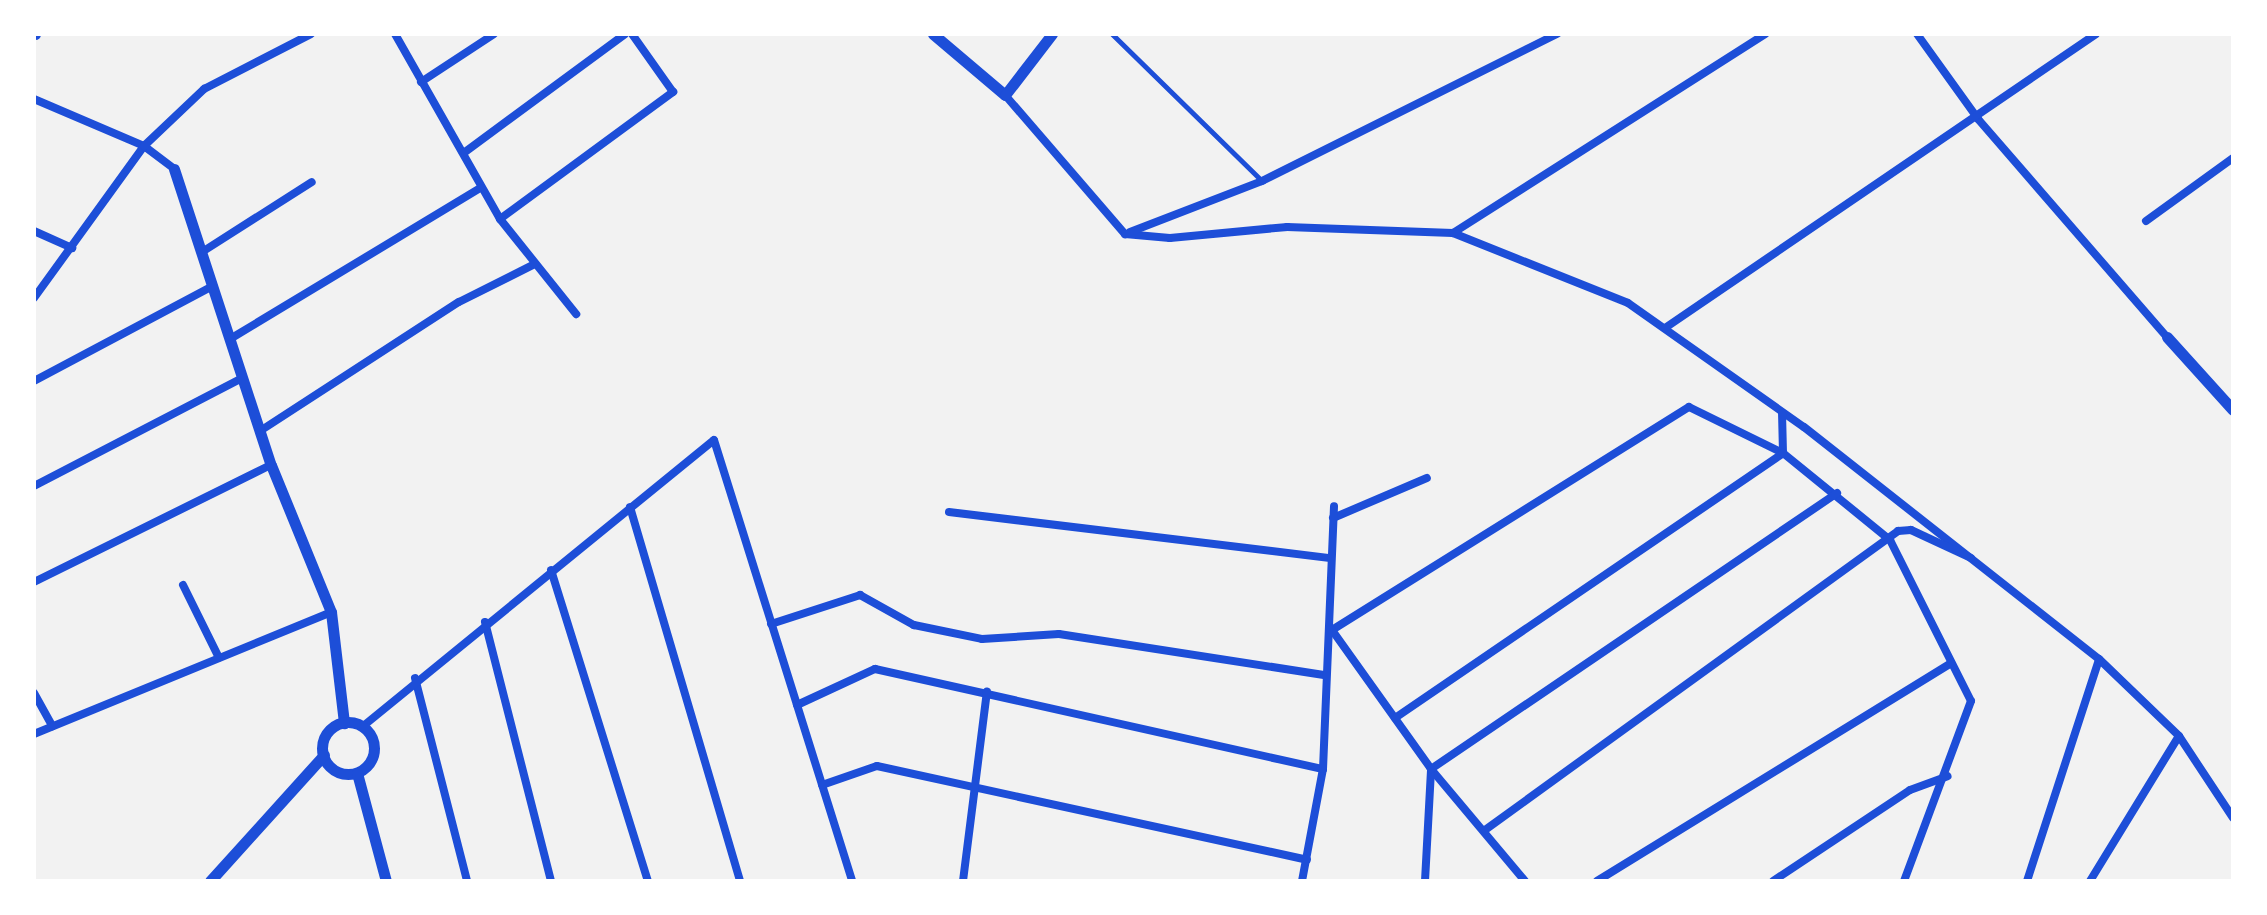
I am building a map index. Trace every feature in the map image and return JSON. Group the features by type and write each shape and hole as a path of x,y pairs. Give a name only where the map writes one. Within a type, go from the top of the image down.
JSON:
{"street":[{"path":"34,298 144,146 204,89 311,34"},
{"path":"395,34 465,152 480,188 500,219 576,314"},
{"path":"421,82 494,34"},
{"path":"465,152 625,34"},
{"path":"500,219 673,92 632,34"},
{"path":"933,34 1005,95 1125,234 1170,238 1287,227 1453,233 1628,303 1782,413 1979,561 2099,659 2179,736 2233,818"},
{"path":"1005,95 1052,34"},
{"path":"1125,234 1262,181 1557,34"},
{"path":"1453,233 1765,34"},
{"path":"1917,34 1978,119 2233,410"},
{"path":"1665,328 1978,119 2096,34"},
{"path":"34,99 144,146 174,169 271,465 331,612 344,723"},
{"path":"2146,221 2233,158"},
{"path":"202,252 312,182"},
{"path":"230,339 480,188"},
{"path":"34,231 72,248"},
{"path":"260,431 459,302 535,264"},
{"path":"34,381 213,286"},
{"path":"34,486 242,378"},
{"path":"1332,630 1689,407 1783,453 1837,493 1890,540 1971,701 1948,776 1904,881"},
{"path":"1782,413 1783,453"},
{"path":"362,727 415,678 714,440 852,881"},
{"path":"1395,718 1783,453"},
{"path":"34,582 271,465"},
{"path":"1333,518 1427,478"},
{"path":"1431,769 1837,493"},
{"path":"1302,881 1323,769 1324,675 1332,630 1330,558 1334,506"},
{"path":"630,507 740,881"},
{"path":"949,512 1330,558"},
{"path":"1485,830 1890,540 1911,530 1979,561"},
{"path":"551,570 648,881"},
{"path":"183,585 219,658"},
{"path":"771,624 860,595 914,625 982,639 1059,634 1324,675"},
{"path":"34,734 331,612"},
{"path":"485,622 551,881"},
{"path":"1332,630 1431,769 1525,881"},
{"path":"2027,881 2099,659"},
{"path":"1597,881 1951,663"},
{"path":"797,705 875,669 1323,769"},
{"path":"415,678 467,881"},
{"path":"963,881 970,788 987,692"},
{"path":"34,693 52,726"},
{"path":"210,881 324,755 329,731 344,723 362,727 374,748 357,773 386,881"},
{"path":"2090,881 2179,736"},
{"path":"324,755 340,773 357,773"},
{"path":"822,785 877,766 1307,860"},
{"path":"1425,881 1431,769"},
{"path":"1773,881 1910,790 1948,776"}],"lane":[{"path":"1112,34 1262,181"}]}
